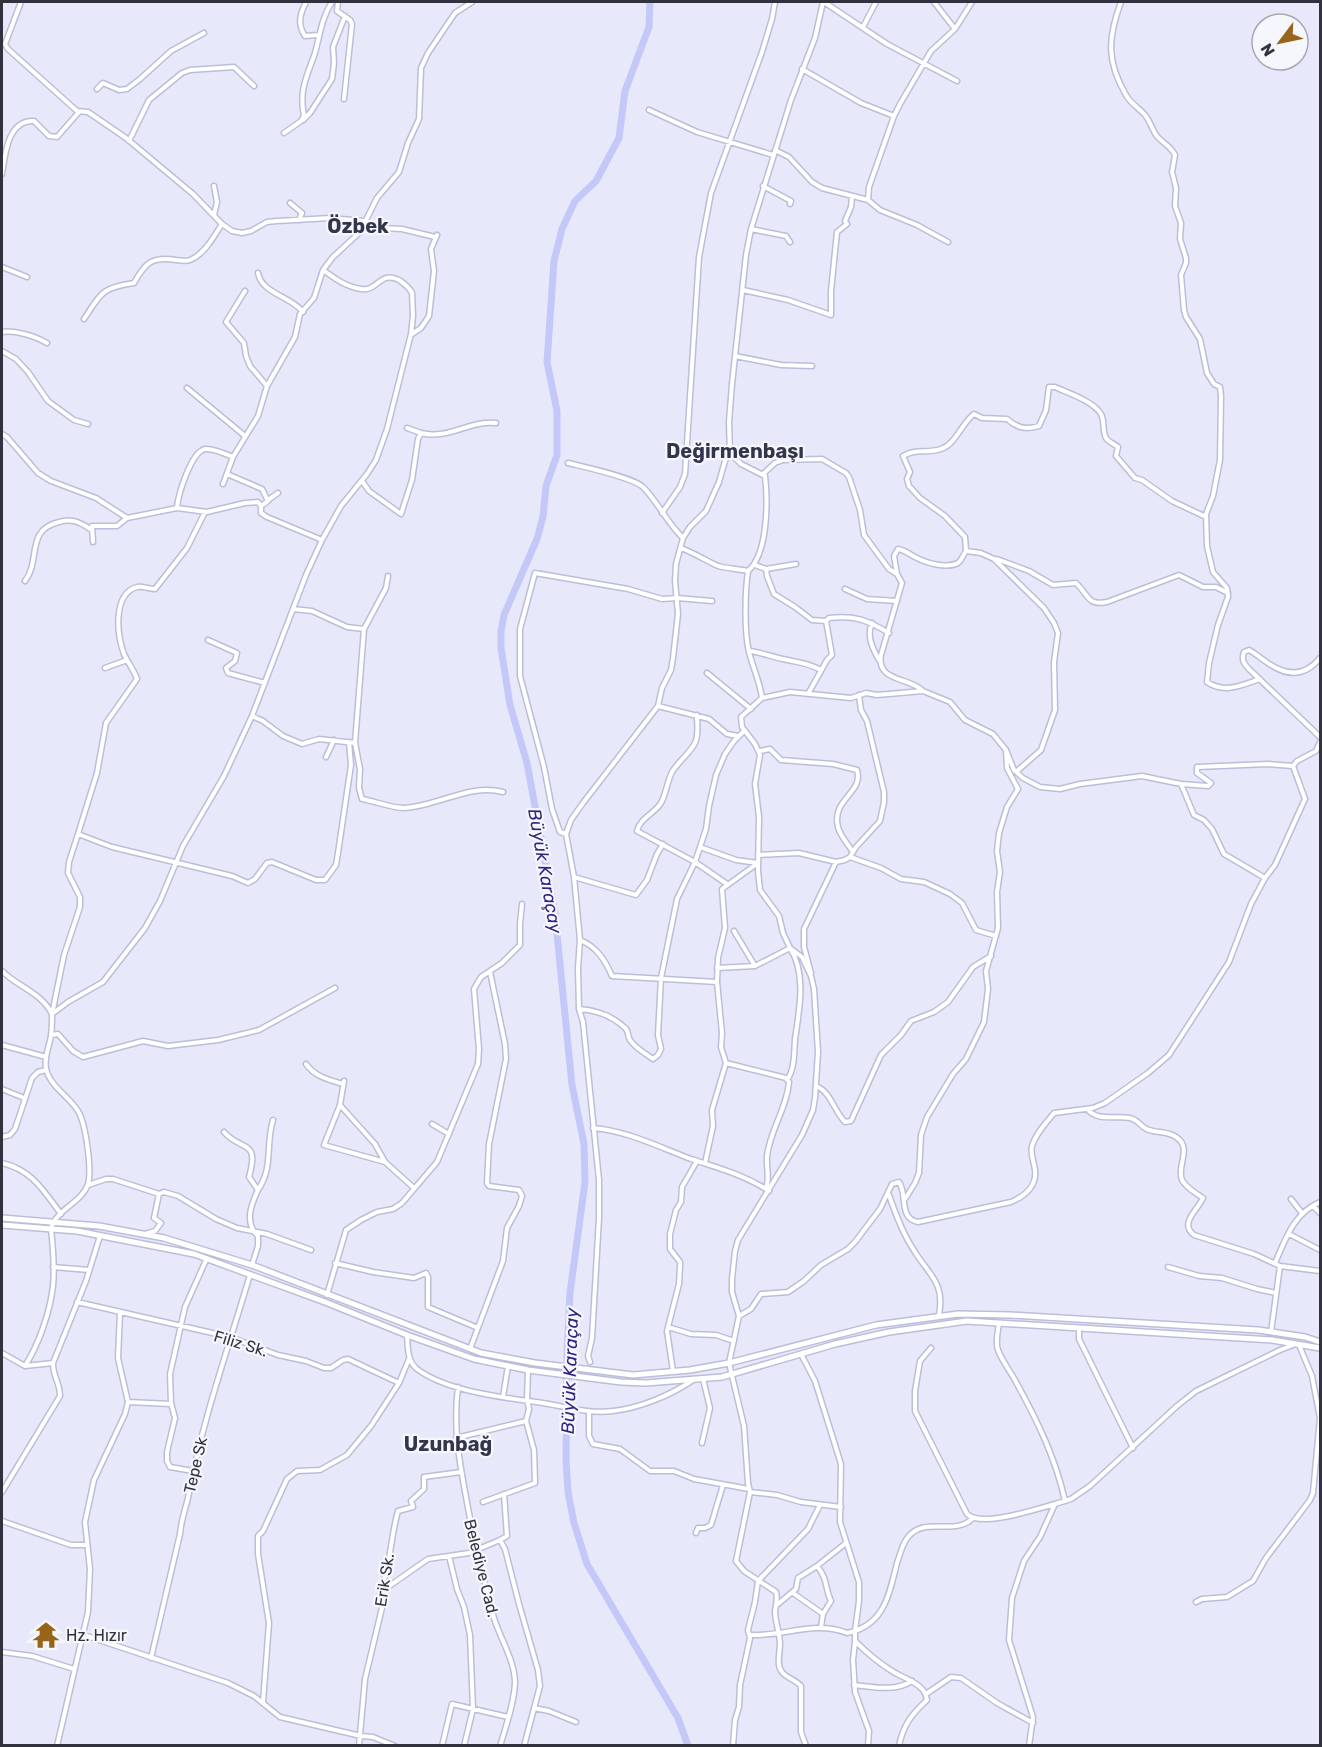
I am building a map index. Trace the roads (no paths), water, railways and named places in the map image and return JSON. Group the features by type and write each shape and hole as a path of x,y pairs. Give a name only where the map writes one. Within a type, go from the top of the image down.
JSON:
{"highway":[{"path":"2,1218 53,1221 164,1238 252,1265 327,1296 470,1349 535,1363 633,1375 729,1363 876,1325 939,1315 1020,1315 1271,1332 1305,1337 1320,1342"},
{"path":"2,1225 100,1235 207,1258 474,1359 528,1370 595,1379 646,1383 731,1375 846,1341 920,1326 967,1321 1299,1343 1320,1348"}],"street":[{"path":"21,2 5,44 8,49 72,107 88,112 126,138 193,194 222,224 232,231 242,233 267,222 299,219 330,218 365,221"},
{"path":"306,2 299,17 301,30 305,36 318,35"},
{"path":"301,121 304,116 301,102 305,76 314,55 318,35 332,2"},
{"path":"338,2 337,11 351,24 344,99"},
{"path":"223,484 233,457 258,416 267,386 295,337 298,318 314,298 323,270 362,227 377,198 399,172 408,143 417,126 421,68 428,54 455,13 472,2"},
{"path":"662,513 685,474 699,257 711,193 762,52 775,2"},
{"path":"590,1362 588,1356 592,1338 600,1195 583,1022 579,1009 580,940 574,877 566,834 571,820 583,803 658,706 662,688 671,670 678,614 676,564 683,538 690,527 706,512 730,453 729,422 735,357 751,229 773,155 815,38 823,2 887,44 957,81"},
{"path":"863,27 876,2"},
{"path":"934,2 955,28"},
{"path":"868,200 869,187 894,116 931,51 955,28 972,2"},
{"path":"1121,2 1111,33 1112,55 1127,97 1145,115 1157,137 1167,143 1174,155 1172,171 1176,188 1175,206 1181,223 1180,238 1186,258 1181,275 1184,310 1200,339 1210,378 1220,387 1220,460 1206,517 1207,546 1210,565 1217,579 1227,588 1228,593 1209,663 1207,682 1220,688 1237,688 1260,679"},
{"path":"284,133 310,113 332,79 333,47 345,16"},
{"path":"97,89 103,83 119,90 127,89 171,51 204,33"},
{"path":"128,142 149,99 182,73 190,70 234,67 254,86"},
{"path":"802,69 861,103 894,116"},
{"path":"648,110 697,132 773,155"},
{"path":"2,174 8,140 17,127 28,120 34,121 50,136 57,137 79,111"},
{"path":"775,150 789,156 817,186 831,192 868,200 880,210 917,225 948,242"},
{"path":"214,186 218,202 214,215"},
{"path":"763,186 791,201 789,204"},
{"path":"743,290 788,300 831,315 837,232 847,224 845,221 850,211 852,196"},
{"path":"290,203 302,213 299,219"},
{"path":"84,319 98,296 118,285 134,283 146,264 161,259 185,261 192,259 209,244 222,224"},
{"path":"362,227 402,230 436,236 431,249 434,271 429,316 421,328 411,334"},
{"path":"751,229 786,236 790,242"},
{"path":"2,267 27,277"},
{"path":"52,1014 103,982 144,928 160,901 176,862 224,776 252,716 322,540 341,506 376,460 384,440 411,334 412,293 403,283 390,277 370,289 362,290 349,286 323,270"},
{"path":"258,273 259,280 264,285 298,306 303,312"},
{"path":"245,291 226,322 244,343 250,366 267,386"},
{"path":"2,332 16,332 47,343"},
{"path":"2,351 16,359 28,372 48,401 74,420 88,424"},
{"path":"735,357 781,365 812,366"},
{"path":"880,661 902,583 897,574 894,555 898,549 927,562 942,565 956,564 966,551 965,537 945,516 920,498 909,486 907,479 910,472 903,456 915,450 942,449 950,444 974,414 982,418 1007,419 1015,426 1031,429 1039,426 1046,410 1048,387 1055,387 1090,404 1099,411 1103,417 1108,440 1118,447 1116,456 1135,478 1142,480 1172,501 1206,517"},
{"path":"187,388 245,436"},
{"path":"407,428 436,435 474,424 496,423"},
{"path":"362,481 369,490 401,514 412,480 421,432"},
{"path":"2,434 38,473 51,481 96,498 127,518"},
{"path":"177,508 183,482 195,457 202,450 209,449 233,457"},
{"path":"730,453 741,464 765,476 767,489 766,528 755,565 748,571 745,591 749,651 762,698"},
{"path":"762,474 775,463 783,460 820,459 825,459 846,473 860,510 864,535 889,569 897,574"},
{"path":"568,464 600,470 642,486 683,538"},
{"path":"227,474 262,489 267,501"},
{"path":"261,506 278,493"},
{"path":"91,529 92,526 117,526 127,518 177,508 205,512 258,502 261,506 261,513 267,517 322,540"},
{"path":"25,1366 49,1306 54,1283 51,1229 53,1221 79,1197 88,1185 89,1171 84,1130 79,1113 53,1082 46,1070 46,1058 64,955 80,907 80,897 68,873 69,862 97,772 106,723 136,679 121,642 117,622 128,592 136,587 155,589 187,548 205,512"},
{"path":"25,581 32,564 37,537 51,524 62,520 80,522 91,529 93,542"},
{"path":"681,548 719,567 733,567 748,571"},
{"path":"966,551 981,553 1029,571 1053,585 1076,583 1090,601 1096,604 1179,576 1203,587 1216,587 1228,593"},
{"path":"994,558 1044,608 1054,622 1058,633 1054,662 1056,710 1041,750 1016,772"},
{"path":"755,565 766,569 796,564"},
{"path":"766,569 774,594 795,606 812,620 826,621 829,618 847,616 872,623 888,633"},
{"path":"566,834 560,832 552,809 544,767 520,676 520,629 536,573 628,590 662,599 712,601"},
{"path":"388,576 387,588 364,630 356,743 360,769 359,788 362,799 403,808 423,805 475,790 492,789 503,792"},
{"path":"845,589 867,599 897,601"},
{"path":"293,609 312,610 347,627 364,630"},
{"path":"808,694 832,655 826,621"},
{"path":"872,623 869,636 886,673 950,702 965,720 993,734 1006,750 1016,772 1032,783 1054,790 1080,784 1142,776 1205,786 1210,785 1208,780 1197,773 1196,770 1200,766 1268,764 1293,766"},
{"path":"207,640 237,652 235,661 226,668 228,673 265,683"},
{"path":"1320,658 1313,668 1299,673 1273,666 1249,650 1244,652 1242,657 1243,663 1320,737"},
{"path":"749,651 761,651 781,659 808,663 821,670"},
{"path":"105,668 127,660"},
{"path":"707,673 752,709"},
{"path":"767,1190 768,1154 786,1101 789,1085 787,1080 793,1061 800,986 798,970 783,933 779,916 760,890 759,816 755,784 759,751 744,731 741,717 762,698 790,692 851,698 866,693 877,695 923,691"},
{"path":"806,1746 801,1732 802,1691 796,1681 780,1671 780,1632 776,1619 776,1592 739,1567 736,1561 749,1490 744,1426 729,1363 739,1316 732,1292 738,1240 802,1135 813,1110 818,1052 814,989 804,947 804,929 836,862 852,854 880,821 884,802 867,721 861,710 859,695"},
{"path":"658,706 709,719 727,734 738,736"},
{"path":"697,715 697,736 694,745 683,756 672,773 662,802 638,826 637,831 695,862 727,884"},
{"path":"252,716 284,736 302,744 319,739 356,743"},
{"path":"579,1009 594,1010 623,1026 627,1029 631,1042 653,1059 656,1058 661,1049 658,1035 661,978 677,899 695,862 706,829 716,775 725,754 744,731"},
{"path":"326,757 334,740"},
{"path":"78,834 112,847 232,876 248,883 255,879 267,863 272,862 316,880 325,880 336,865 351,765 349,742"},
{"path":"1293,766 1298,760 1316,751 1320,742"},
{"path":"759,751 770,749 781,760 834,764 857,770 856,783 838,809 837,817 838,829 852,854 901,879 924,882 950,894 962,903 976,930 996,936"},
{"path":"904,1199 919,1173 921,1135 927,1117 953,1074 966,1059 982,1029 988,989 986,970 998,928 997,892 1000,872 997,850 999,833 1007,807 1018,789 1007,768 1006,750"},
{"path":"739,1316 752,1309 762,1294 788,1292 821,1265 848,1249 888,1194 892,1184 897,1181 903,1188 905,1211 913,1221 923,1222 1021,1198 1028,1193 1034,1182 1032,1144 1054,1113 1087,1109 1105,1103 1157,1066 1169,1054 1229,962 1250,908 1265,878 1275,865 1305,799 1293,766"},
{"path":"1181,784 1194,815 1204,820 1212,829 1224,854 1265,878"},
{"path":"574,877 636,895 647,880 663,844"},
{"path":"700,847 736,860 758,863"},
{"path":"758,855 799,853 836,862"},
{"path":"705,1163 713,1125 712,1107 726,1063 721,1047 717,982 717,968 725,928 722,889 758,863"},
{"path":"327,1296 346,1230 352,1224 377,1212 393,1209 402,1203 437,1162 478,1064 474,988 481,977 502,963 520,945 522,904"},
{"path":"734,931 755,966"},
{"path":"580,940 590,944 601,955 612,976 717,982"},
{"path":"790,948 802,957 811,976"},
{"path":"717,968 755,966 790,948"},
{"path":"816,1086 827,1094 845,1122 851,1121 881,1055 901,1035 911,1020 934,1012 948,1002 973,967 991,956"},
{"path":"2,971 48,1004 52,1014"},
{"path":"470,1349 503,1261 505,1232 522,1196 519,1190 489,1186 487,1183 489,1144 506,1059 505,1044 489,972"},
{"path":"51,1035 58,1034 73,1051 83,1057 143,1041 168,1046 218,1040 259,1030 335,988"},
{"path":"2,1045 46,1058"},
{"path":"726,1063 787,1080"},
{"path":"306,1064 310,1070 321,1077 344,1083 340,1105 324,1145 385,1162"},
{"path":"2,1137 10,1135 15,1129 32,1078 38,1072 46,1070"},
{"path":"2,1089 24,1098"},
{"path":"340,1105 375,1144 385,1162 414,1188"},
{"path":"1087,1109 1096,1116 1132,1118 1147,1130 1167,1133 1179,1139 1184,1152 1182,1179 1203,1198 1187,1227 1194,1235 1245,1251 1280,1266 1320,1271"},
{"path":"252,1265 258,1246 258,1236 252,1230 249,1219 250,1210 268,1171 269,1134 273,1120"},
{"path":"432,1124 449,1134"},
{"path":"593,1128 622,1132 727,1170 767,1190"},
{"path":"224,1132 250,1151 253,1164 249,1177 258,1190"},
{"path":"674,1371 668,1341 668,1327 680,1262 670,1249 670,1234 676,1210 681,1202 682,1187 697,1161"},
{"path":"2,1163 15,1166 29,1174 61,1214"},
{"path":"88,1185 113,1179 159,1194 164,1192 178,1196 216,1219 237,1228 267,1234 312,1250"},
{"path":"146,1234 155,1231 161,1223 154,1218 159,1194"},
{"path":"888,1194 900,1226 915,1252 932,1272 942,1302 939,1315"},
{"path":"1291,1199 1302,1213"},
{"path":"1275,1263 1294,1221 1320,1202"},
{"path":"1313,1206 1320,1212"},
{"path":"1288,1234 1320,1250"},
{"path":"2,1492 60,1396 60,1385 53,1375 53,1363 100,1235"},
{"path":"192,1471 170,1467 167,1461 175,1418 171,1404 170,1374 186,1307 207,1258"},
{"path":"335,1263 414,1278 426,1273 428,1307 478,1328"},
{"path":"1271,1332 1280,1266"},
{"path":"53,1267 89,1270"},
{"path":"1168,1267 1199,1276 1222,1278 1276,1293"},
{"name":"Tepe Sk","path":"151,1658 192,1471 250,1275"},
{"name":"Filiz Sk.","path":"77,1302 181,1328 230,1337 278,1355 306,1361 324,1368 330,1368 348,1359 399,1383"},
{"path":"57,1746 81,1634 88,1612 90,1569 85,1522 94,1480 125,1414 128,1402 118,1358 120,1313"},
{"path":"999,1322 998,1351 1044,1438 1056,1467 1065,1502"},
{"path":"668,1327 692,1334 716,1335 734,1341"},
{"path":"1079,1328 1079,1339 1133,1448"},
{"path":"262,1702 269,1623 258,1554 258,1536 263,1531 287,1479 297,1471 320,1470 347,1455 371,1426 399,1383 409,1359 407,1335"},
{"path":"750,1635 821,1627 834,1628 847,1633 874,1621 880,1614 890,1591 901,1551 909,1535 927,1526 958,1526 972,1519 984,1520 1065,1502 1090,1486 1196,1391 1299,1343 1312,1376 1320,1411 1318,1473 1310,1500 1266,1558 1253,1581 1227,1597 1202,1599 1196,1602"},
{"path":"931,1347 920,1361 915,1391 915,1411 959,1500 972,1519"},
{"path":"2,1353 25,1366 53,1363"},
{"path":"801,1353 815,1381 841,1464 840,1522 859,1582 853,1660 854,1685 857,1702 869,1731 868,1746"},
{"path":"409,1359 417,1369 458,1388 589,1411 615,1411 654,1400 693,1380"},
{"path":"503,1397 508,1366"},
{"path":"483,1502 535,1484 534,1450 526,1421 530,1409 528,1370"},
{"path":"702,1443 710,1408 703,1379"},
{"name":"Belediye Cad.","path":"458,1388 455,1416 461,1472 477,1550 515,1684 500,1746"},
{"path":"128,1402 171,1404"},
{"path":"589,1411 589,1436 593,1444 620,1449 641,1467 650,1471 674,1472 694,1479 820,1505 841,1507"},
{"path":"456,1438 526,1421"},
{"name":"Erik Sk.","path":"359,1746 365,1679 385,1589 383,1583 398,1511 413,1507 411,1501 424,1489 424,1477 461,1472"},
{"path":"696,1533 698,1528 711,1525 723,1485"},
{"path":"385,1589 428,1559 477,1550 507,1536 504,1494"},
{"path":"1029,1746 1033,1717 1009,1640 1009,1623 1012,1598 1024,1561 1048,1522 1055,1504"},
{"path":"733,1746 740,1685 750,1635 748,1630 756,1602 758,1581 802,1537 820,1505"},
{"path":"2,1521 71,1545 86,1545"},
{"path":"500,1540 505,1549 538,1670 540,1686 524,1746"},
{"path":"776,1606 793,1593 797,1587 798,1578 846,1543"},
{"path":"449,1556 470,1635 473,1709 464,1746"},
{"path":"817,1566 826,1580 826,1592 831,1601 823,1614 821,1627"},
{"path":"793,1593 823,1614"},
{"path":"81,1634 228,1683 262,1702 279,1717 373,1737 395,1746"},
{"path":"855,1641 890,1670 912,1681 926,1694 927,1700 913,1712 906,1723 898,1746"},
{"path":"2,1652 32,1656 74,1669"},
{"path":"926,1694 951,1677 961,1678 997,1703 1033,1723"},
{"path":"854,1685 884,1688 904,1686 912,1681"},
{"path":"442,1746 452,1704 508,1717"},
{"path":"534,1708 549,1711 576,1722"}],"waterway":[{"name":"Büyük Karaçay","path":"650,2 649,27 625,91 619,138 596,181 575,201 562,229 554,261 547,362 557,411 557,455 546,486 543,517 537,539 504,615 501,648 510,705 527,763 555,914 572,1085 584,1144 585,1182 570,1293 567,1352 568,1492 574,1523 587,1564 678,1718 688,1746"}],"place":[{"name":"Hz. Hızır","path":"46,1635"}],"district":[{"name":"Özbek","path":"358,226"},
{"name":"Değirmenbaşı","path":"735,451"},
{"name":"Uzunbağ","path":"448,1444"}]}
